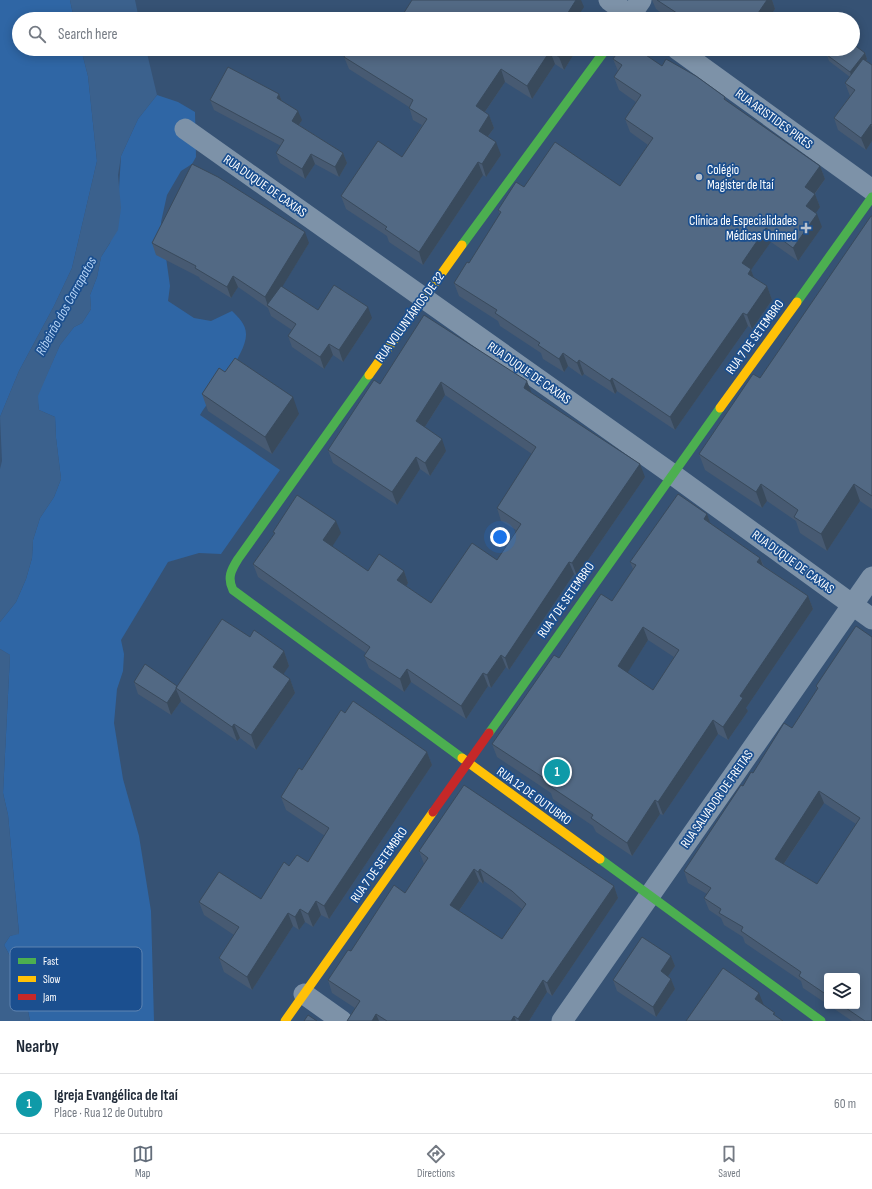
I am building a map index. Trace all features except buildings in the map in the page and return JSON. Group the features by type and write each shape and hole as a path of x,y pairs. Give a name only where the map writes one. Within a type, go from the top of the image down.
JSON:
{"street":[{"path":"609,0 632,12"},
{"name":"RUA VOLUNTÁRIOS DE 32","path":"233,590 229,575 233,567 423,298 601,56"},
{"name":"RUA ARISTIDES PIRES","path":"687,56 872,190"},
{"name":"RUA DUQUE DE CAXIAS","path":"185,129 672,474 872,619"},
{"name":"RUA 7 DE SETEMBRO","path":"285,1021 672,474 872,197"},
{"name":"RUA SALVADOR DE FREITAS","path":"562,1021 872,577"},
{"name":"RUA 12 DE OUTUBRO","path":"233,590 821,1021"},
{"path":"304,994 342,1021"}],"shaded area":[{"path":"0,0 70,0 73,12 12,12 12,56 83,56 88,76 97,161 72,268 54,306 19,371 0,417"},
{"path":"157,95 178,102 195,112 196,157 192,164 181,171 167,195 161,222 170,286 168,301 194,318 211,321 232,311 245,327 245,342 241,353 228,375 200,415 280,470 221,554 199,553 168,562 121,640 124,654 123,671 117,689 114,723 123,779 139,836 151,911 154,1021 30,1021 28,1011 142,1011 142,947 10,947 10,957 4,945 10,936 19,933 8,815 3,793 10,655 0,649 0,622 16,602 26,579 32,558 33,540 40,518 54,497 61,479 55,417 39,410 37,396 60,345 74,327 82,323 91,309 90,295 97,277 101,257 110,243 119,189 121,156 138,119"}],"water":[{"path":"70,0 135,0 138,12 73,12"},
{"name":"Ribeirão dos Carrapatos","path":"83,56 148,56 157,95 138,119 121,156 118,175 121,208 118,230 101,257 97,277 90,295 91,309 82,323 74,327 60,345 38,396 39,410 55,417 61,479 54,497 40,518 33,540 32,558 26,579 16,602 0,622 0,469 2,461 0,417 19,371 54,306 72,268 97,161 88,76"},
{"path":"0,649 10,655 3,793 8,815 19,934 10,936 4,945 10,956 10,1011 28,1011 30,1021 0,1021"}],"traffic: fast":[{"path":"462,245 601,56"},
{"path":"797,302 872,197"},
{"path":"369,375 238,559 233,567 230,582 233,590 462,758"},
{"path":"489,733 720,408"},
{"path":"600,859 821,1021"}],"traffic: slow":[{"path":"369,375 462,245"},
{"path":"720,408 797,302"},
{"path":"462,758 600,859"},
{"path":"285,1021 433,812"}],"traffic: jam":[{"path":"433,812 489,733"}],"place":[{"name":"Colégio Magister de Itaí","path":"699,177"},
{"name":"Clínica de Especialidades Médicas Unimed","path":"806,228"},
{"name":"Igreja Evangélica de Itaí","path":"557,772"}]}
